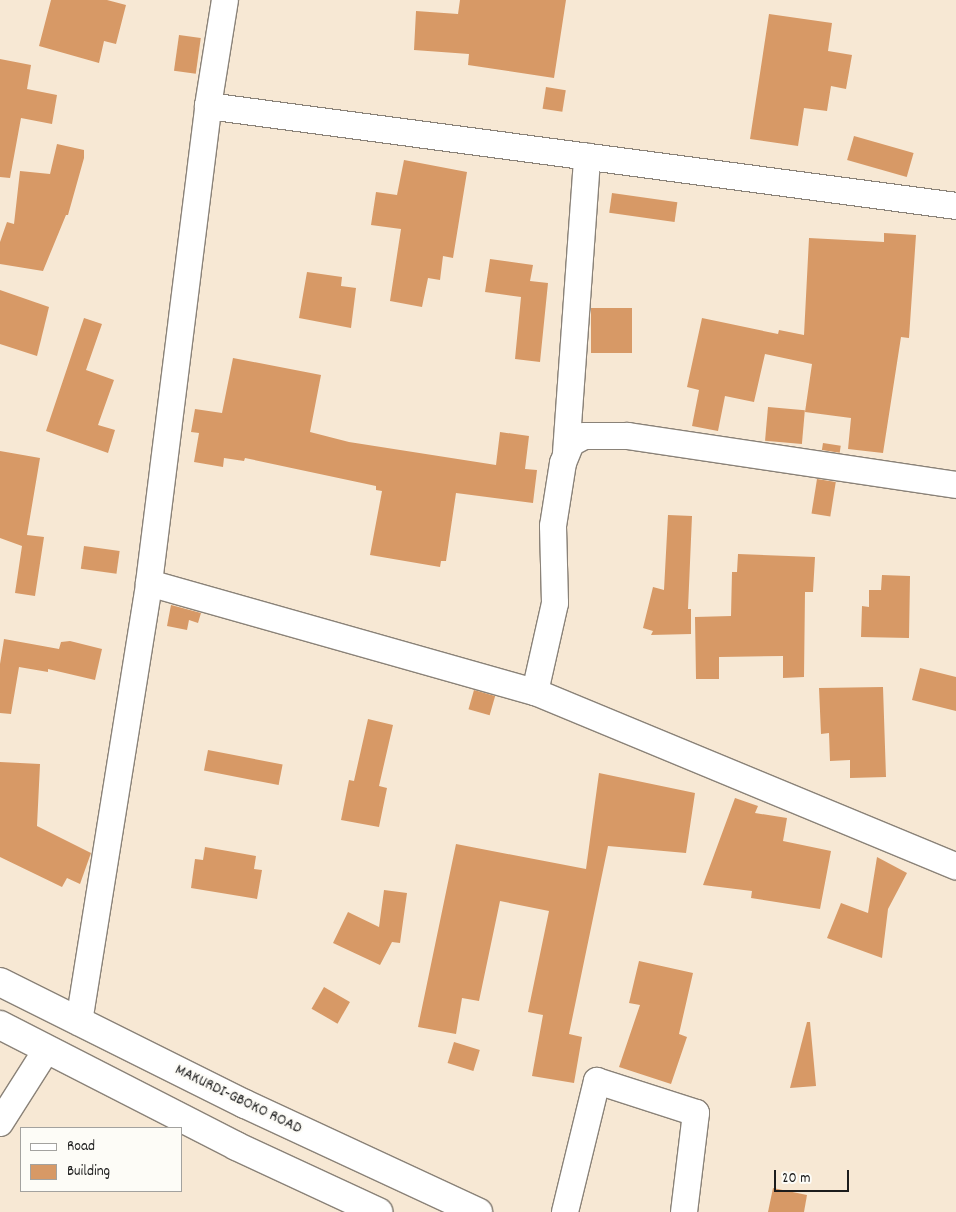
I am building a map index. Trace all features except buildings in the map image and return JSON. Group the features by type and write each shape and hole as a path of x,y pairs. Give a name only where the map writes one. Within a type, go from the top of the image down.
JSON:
{"main road":[{"name":"MAKURDI-GBOKO ROAD","path":"0,982 245,1104 478,1212"},
{"path":"0,1025 236,1146 378,1212"}],"street":[{"path":"79,1022 149,584 208,106 225,0"},
{"path":"208,106 956,206"},
{"path":"535,692 555,603 554,526 566,453 588,157"},
{"path":"566,453 570,443 584,436 628,436 956,485"},
{"path":"149,584 535,692 956,866"},
{"path":"0,1123 47,1049"},
{"path":"565,1212 597,1081 696,1113 684,1212"}]}
